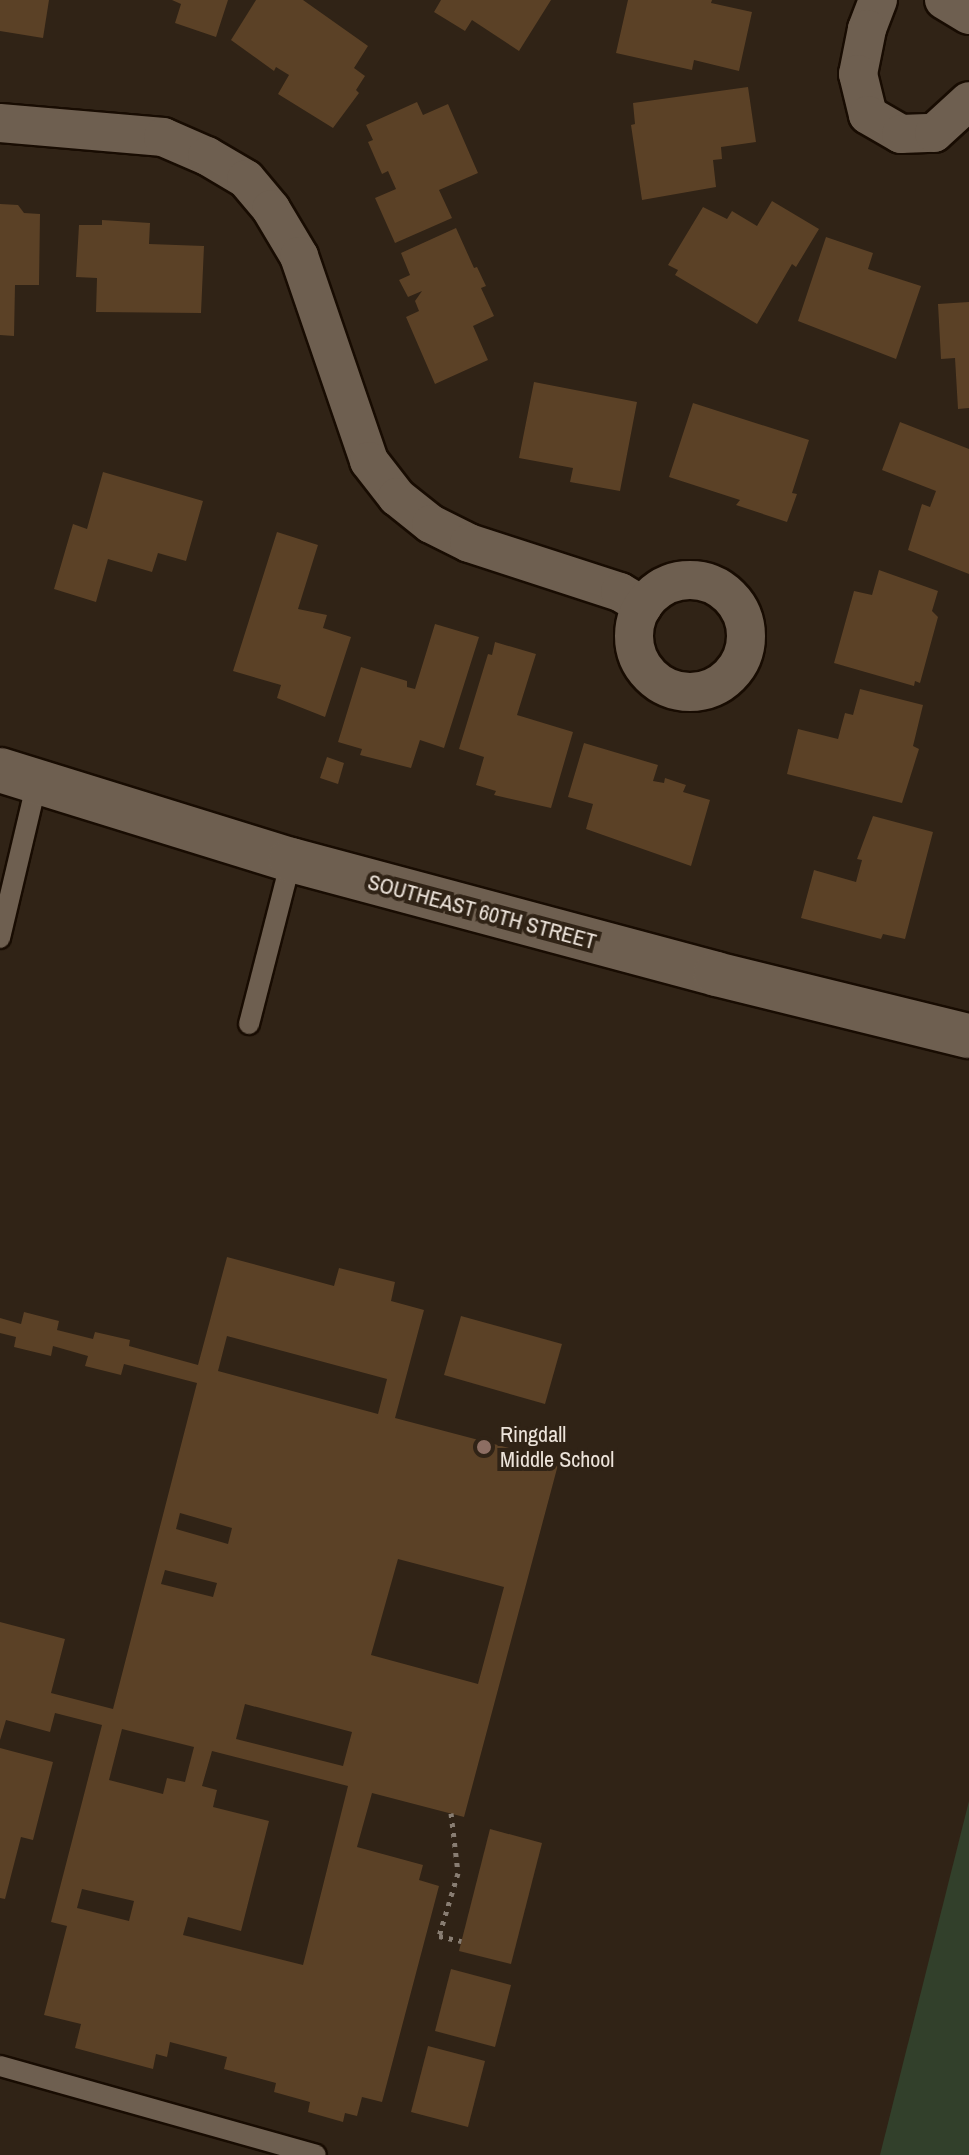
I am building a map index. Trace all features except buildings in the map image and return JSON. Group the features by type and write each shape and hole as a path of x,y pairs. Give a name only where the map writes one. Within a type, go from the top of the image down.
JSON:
{"street":[{"path":"878,0 867,29 858,74 868,115 901,134 934,133 969,101"},
{"path":"944,0 969,15"},
{"path":"0,123 163,137 207,156 246,179 271,209 299,256 369,461 397,497 431,524 469,543 620,592 643,606"},
{"name":"SOUTHEAST 60TH STREET","path":"18,775 291,860 716,974 969,1036"}],"lane":[{"path":"0,938 18,775"},
{"path":"249,1024 291,860"},
{"path":"0,2066 316,2155"}],"path":[{"path":"451,1813 458,1873 439,1936 461,1941"}],"green space":[{"path":"969,1801 969,2155 880,2155"}],"place":[{"name":"Ringdall Middle School","path":"484,1447"}]}
